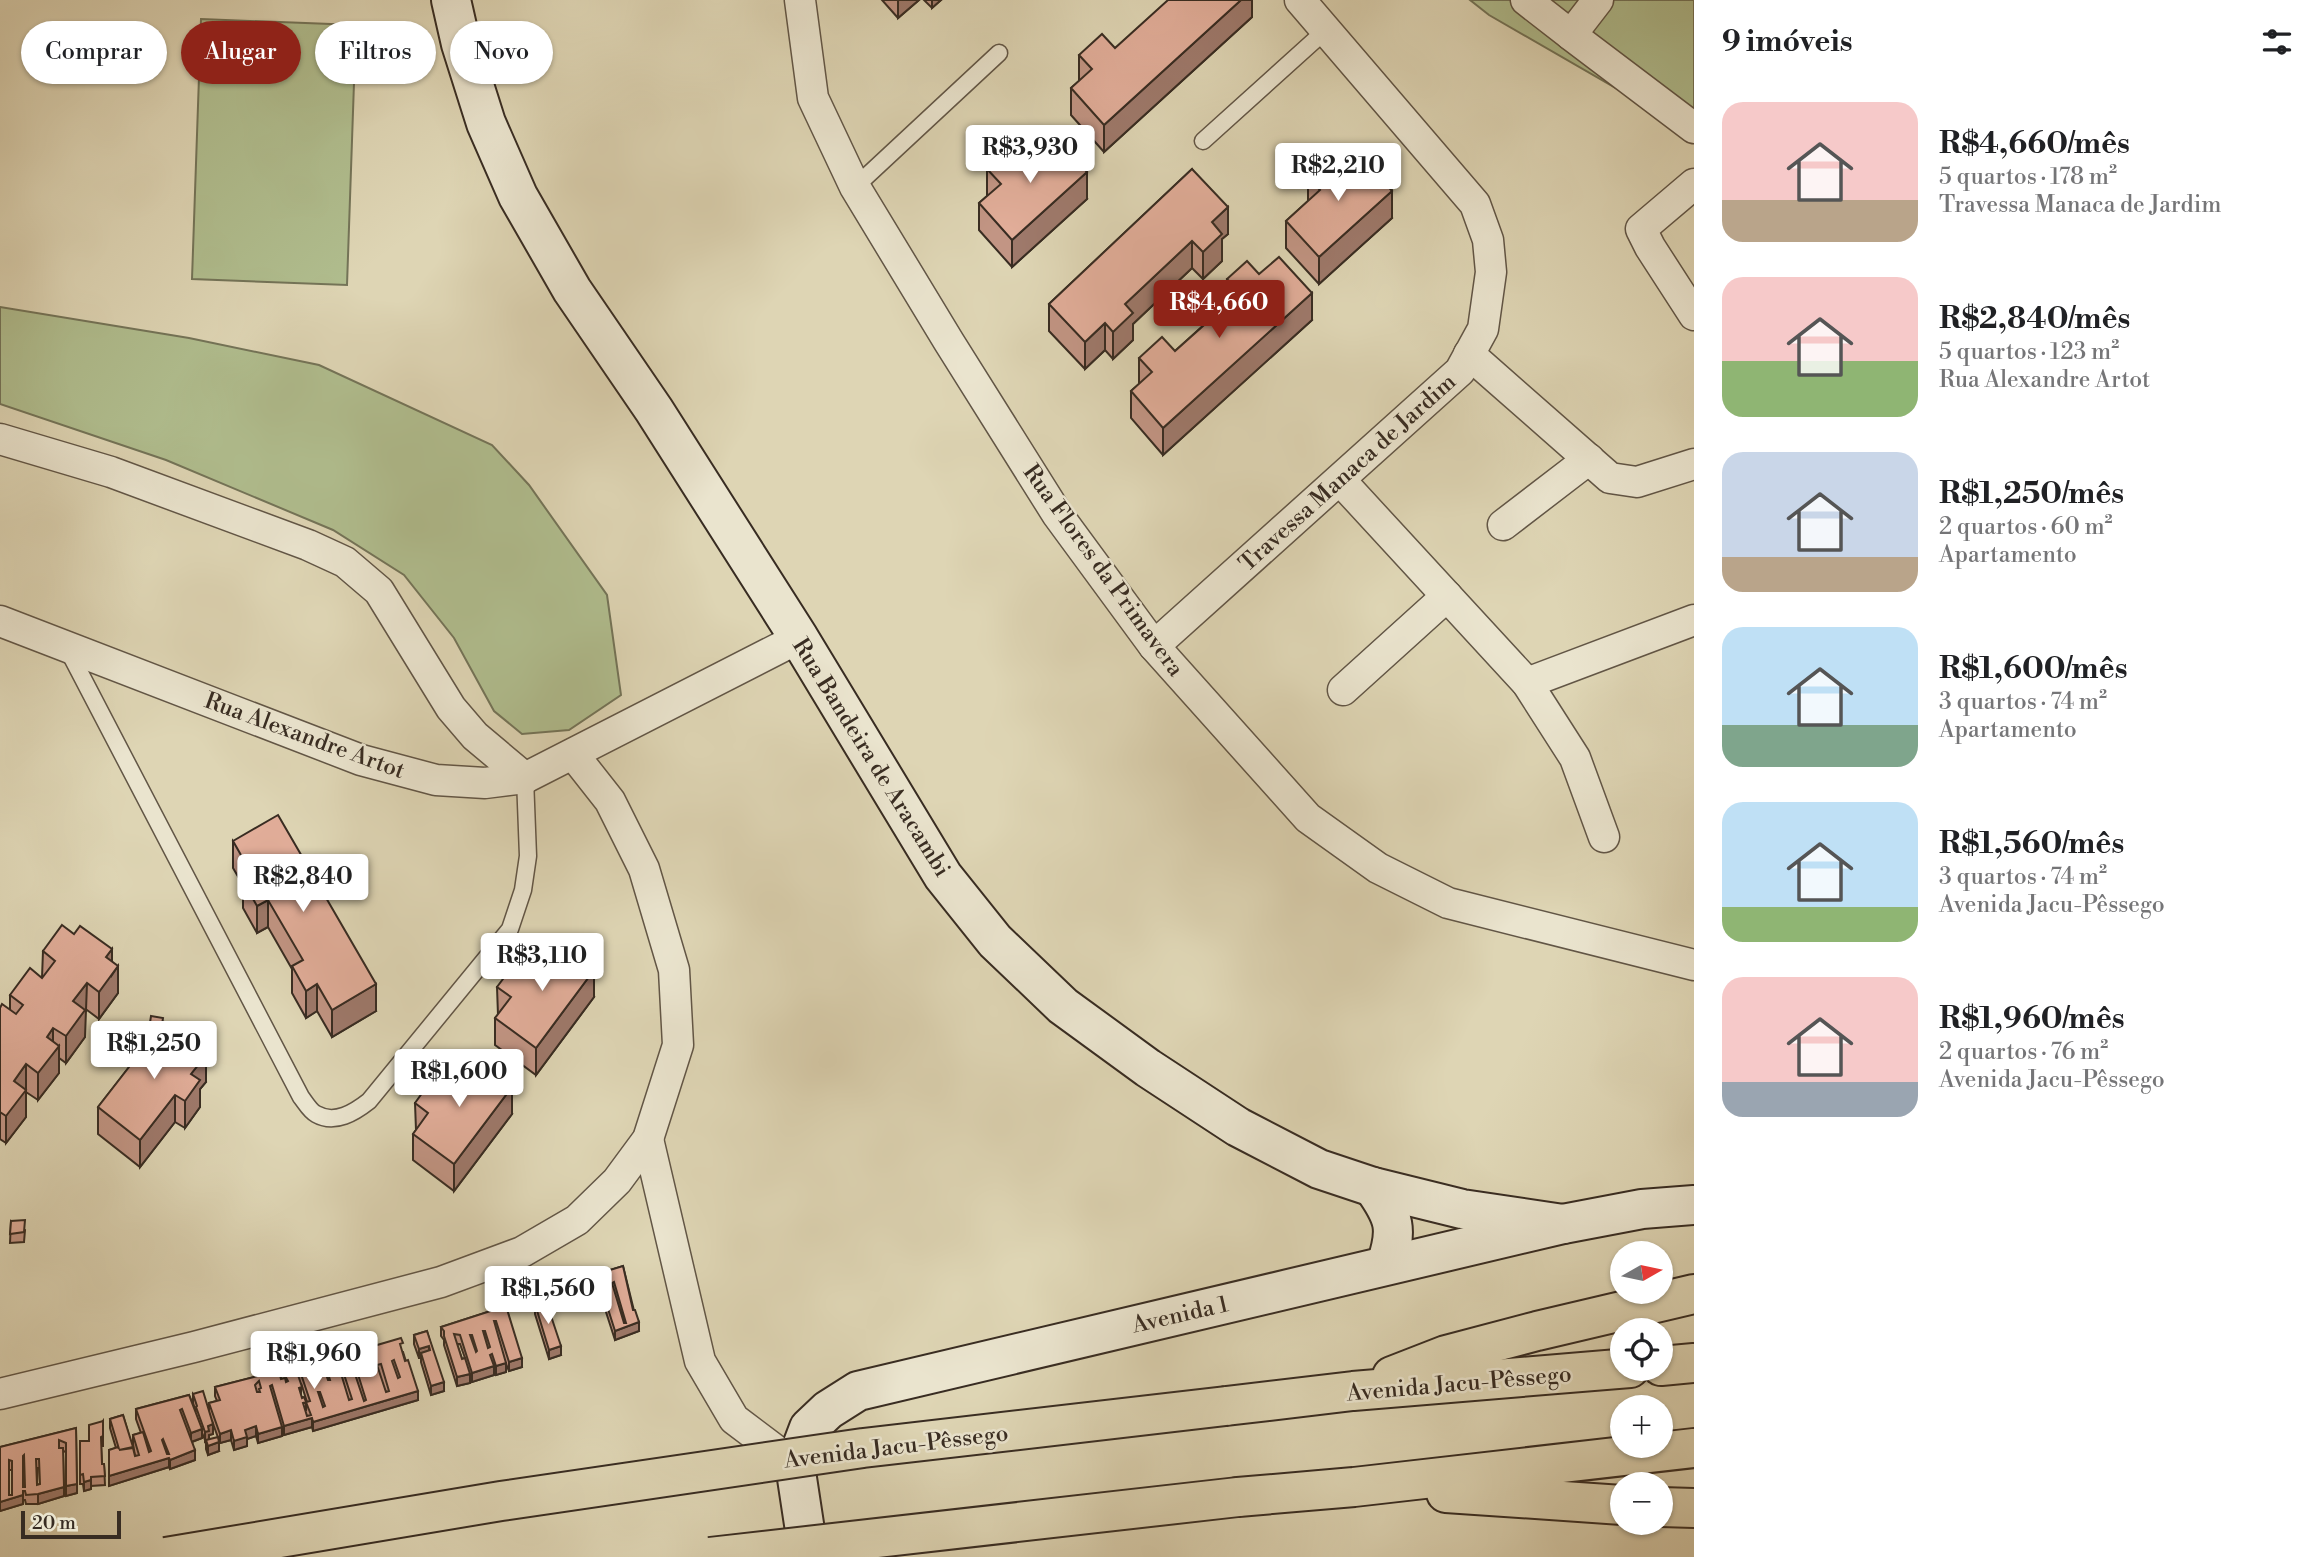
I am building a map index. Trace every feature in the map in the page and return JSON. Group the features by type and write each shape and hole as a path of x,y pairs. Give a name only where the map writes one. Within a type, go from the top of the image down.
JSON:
{"highway":[{"path":"1353,1391 1446,1355 1694,1294"},
{"path":"1673,1365 1694,1363"},
{"name":"Avenida Jacu-Pêssego","path":"166,1557 501,1501 863,1448 1353,1391 1610,1370"},
{"path":"710,1557 1694,1448"},
{"path":"1354,1487 1610,1504"},
{"path":"1673,1507 1694,1508"}],"main road":[{"name":"Rua Bandeira de Aracambi","path":"451,0 461,44 486,123 518,196 572,290 654,410 799,638 943,876 995,941 1063,1006 1159,1076 1238,1127 1319,1169 1373,1187 1462,1209 1563,1224"},
{"path":"1373,1187 1389,1209 1394,1226 1393,1244 1386,1265"},
{"name":"Avenida 1","path":"810,1557 795,1465 809,1428 828,1410 858,1391 1563,1224 1642,1209 1694,1205"}],"street":[{"name":"Rua Flores da Primavera","path":"800,0 813,98 855,187 1057,514 1154,646 1308,818 1378,868 1448,903 1694,965"},
{"name":"Travessa Manaca de Jardim","path":"1154,646 1460,371 1483,329 1491,272 1488,240 1475,204 1300,0"},
{"path":"1526,0 1694,128"},
{"path":"1572,35 1598,0"},
{"path":"1694,184 1641,229 1694,314"},
{"path":"1469,354 1610,478 1637,482 1694,464"},
{"path":"0,439 111,472 308,545 345,562 379,591 451,708 475,736 525,778"},
{"path":"1503,525 1588,459"},
{"path":"1340,480 1527,683 1576,758 1604,837"},
{"path":"1343,690 1447,596"},
{"path":"1527,683 1694,620"},
{"name":"Rua Alexandre Artot","path":"0,621 361,760 436,780 485,783 525,778 799,638"},
{"path":"0,1394 194,1347 441,1282 522,1252 577,1220 617,1181 648,1139 678,1045 674,970 644,869 610,801 573,754"},
{"path":"648,1139 700,1361 734,1419 795,1465"}],"lane":[{"path":"1203,141 1326,30"},
{"path":"855,187 999,53"},
{"path":"66,646 301,1097 316,1114 331,1118 351,1115 369,1101 510,929 523,890 528,856 525,778"}],"green space":[{"path":"1470,0 1694,0 1694,129 1673,121 1489,15"},
{"path":"201,19 253,21 201,21"},
{"path":"301,23 315,23 315,84 354,84 347,285 192,279 199,84 301,84"},
{"path":"0,307 189,338 319,365 492,445 529,485 607,595 621,695 569,730 522,734 494,711 454,638 404,575 333,530 166,460 0,404"}],"building":[{"path":"1168,0 1241,0 1104,125 1071,88 1092,69 1079,55 1102,34 1115,48"},
{"path":"1054,135 1087,172 1012,240 979,203 1001,184 987,169 1011,148 1024,163"},
{"path":"1360,154 1392,191 1319,257 1286,221 1320,190 1308,177 1328,159 1340,172"},
{"path":"1192,169 1228,207 1212,222 1222,234 1203,252 1192,241 1125,304 1133,313 1113,332 1105,323 1085,342 1049,304"},
{"path":"1279,257 1312,293 1163,428 1131,391 1152,372 1139,358 1162,337 1175,351 1240,293 1227,279 1247,261 1259,274"},
{"path":"278,815 376,984 332,1010 317,984 306,991 292,966 303,960 268,900 257,906 243,881 253,876 233,841"},
{"path":"62,925 74,934 80,926 112,949 106,957 118,966 99,992 87,983 73,1001 85,1010 66,1036 53,1028 47,1037 59,1046 38,1073 26,1064 14,1081 26,1090 6,1116 0,1112 0,1008 2,1004 16,1014 23,1005 10,995 30,968 42,978 55,961 43,951"},
{"path":"553,940 594,970 536,1048 495,1018 511,997 497,987 515,963 529,973"},
{"path":"151,1016 163,1018 158,1031 149,1029"},
{"path":"164,1022 206,1055 191,1074 200,1080 185,1101 175,1095 140,1140 98,1107"},
{"path":"471,1056 512,1087 454,1164 413,1134 428,1113 415,1103 433,1078 447,1089"},
{"path":"25,1220 24,1232 10,1234 11,1221"},
{"path":"623,1266 633,1310 639,1322 615,1331 597,1274","holes":["614,1282 626,1323 612,1283"]},
{"path":"546,1301 561,1346 549,1350 535,1304"},
{"path":"506,1306 522,1358 509,1362 494,1321 506,1363 496,1366 492,1354 490,1355 494,1366 472,1373 460,1335 454,1334 470,1374 457,1377 441,1327","holes":["483,1331 490,1347 488,1348"]},
{"path":"427,1331 444,1382 431,1386 421,1353 430,1350 429,1346 419,1349 414,1335"},
{"path":"401,1338 405,1361 408,1360 418,1391 313,1422 312,1418 284,1426 272,1385 270,1386 282,1427 258,1434 256,1426 245,1430 247,1437 234,1441 231,1430 220,1434 209,1403 220,1400 215,1387 321,1360 328,1380 327,1370 339,1367 349,1400 352,1399 341,1365 339,1366 335,1356 362,1349 363,1353 368,1351 367,1348","holes":["394,1360 400,1377 398,1378 392,1361","381,1364 389,1391 386,1392 377,1365","353,1368 356,1368 366,1400 364,1401","301,1374 310,1401 306,1402 304,1397 302,1398 299,1388 302,1387 298,1375","259,1381 261,1388 260,1392 257,1392 255,1385","318,1392 320,1392 325,1406 323,1407","306,1402 311,1415 307,1416 303,1403"]},
{"path":"203,1391 213,1424 208,1426 209,1431 205,1432 193,1394"},
{"path":"189,1395 202,1429 191,1433 182,1409 180,1410 195,1450 170,1460 169,1458 109,1476 109,1450 119,1449 110,1419 123,1415 133,1447 119,1450 133,1448 135,1456 139,1455 133,1435 143,1432 149,1452 151,1451 136,1409"},
{"path":"103,1421 101,1437 105,1476 91,1477 91,1480 84,1482 83,1474 80,1475 80,1441 89,1441 89,1425"},
{"path":"76,1428 77,1484 66,1486 66,1443 59,1440 59,1448 63,1448 64,1487 38,1494 26,1495 23,1491 23,1495 0,1502 0,1447","holes":["24,1455 25,1487 23,1487","36,1459 39,1459 40,1484 37,1485","9,1460 12,1461 12,1495 9,1495"]},
{"path":"218,1437 219,1442 208,1446 206,1440"}]}
